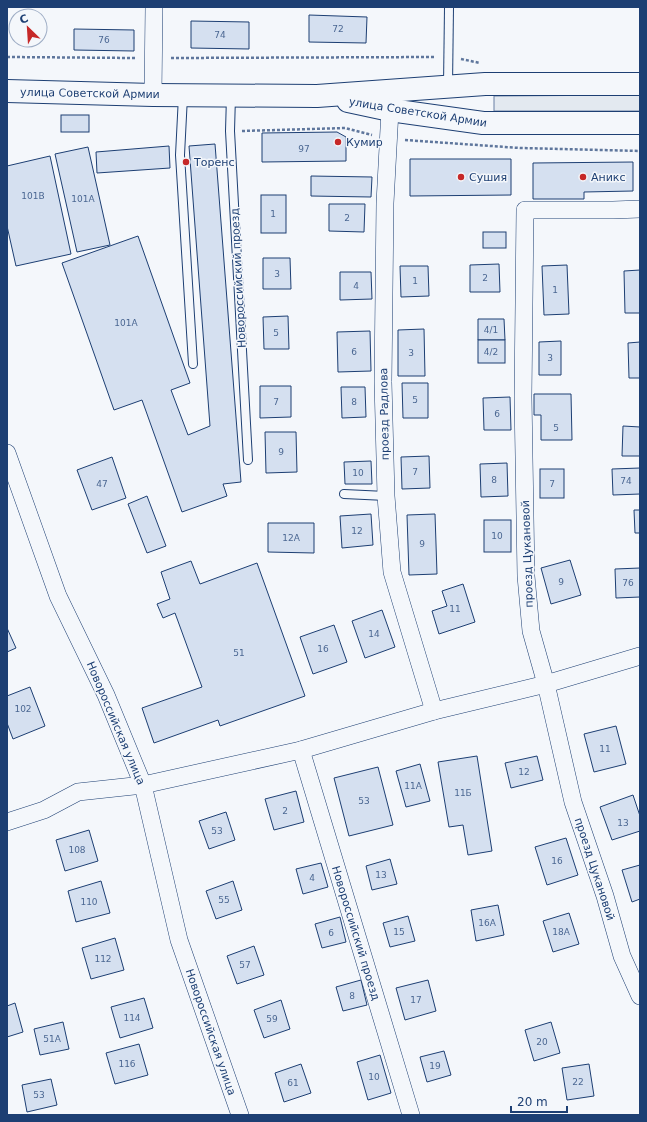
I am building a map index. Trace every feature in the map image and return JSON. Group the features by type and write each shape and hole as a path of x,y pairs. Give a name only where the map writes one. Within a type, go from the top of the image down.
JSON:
{"street":[{"path":"154,7 154,95"},
{"name":"улица Советской Армии","path":"7,91 154,95 317,96 485,84 640,84"},
{"name":"улица Советской Армии","path":"317,96 390,110 483,123 640,123"},
{"name":"проезд Радлова","path":"390,110 385,203 383,382 386,496 392,572 434,711"},
{"name":"проезд Цукановой","path":"640,209 525,210 523,397 526,576 531,631 546,684 573,802 605,896 622,956 640,996"},
{"name":"Новороссийская улица","path":"7,453 58,596 106,695 143,785 179,940 240,1115"},
{"path":"7,822 44,810 78,792 143,785 301,750 434,711 546,684 640,656"},
{"name":"Новороссийский проезд","path":"301,750 411,1115"}],"lane":[{"path":"448,87 449,7"},
{"path":"183,95 180,155 193,364"},
{"name":"Новороссийский проезд","path":"231,95 230,131 248,460"},
{"path":"344,494 386,496"}],"path":[{"path":"7,57 448,57 482,63"},
{"path":"230,131 345,128 388,139 520,148 640,151"}],"shaded area":[{"path":"640,95 640,111 494,111 494,96"}],"building":[{"path":"309,15 367,17 366,43 309,42"},
{"path":"191,21 249,22 249,49 191,48"},
{"path":"74,29 134,30 134,51 74,50"},
{"path":"61,115 89,115 89,132 61,132"},
{"path":"337,132 346,137 346,161 262,162 262,133"},
{"path":"215,144 241,482 223,484 227,496 182,512 142,400 114,410 62,263 138,236 190,383 171,390 188,435 210,426 189,146"},
{"path":"169,146 170,168 97,173 96,152"},
{"path":"88,147 110,245 77,252 55,154"},
{"path":"50,156 71,254 16,266 7,226 7,166"},
{"name":"Сушия","path":"410,159 511,159 511,195 410,196"},
{"name":"Аникс","path":"633,162 633,191 584,192 584,199 533,199 533,163"},
{"path":"311,176 372,177 371,197 311,196"},
{"path":"261,195 286,195 286,233 261,233"},
{"path":"329,204 365,204 364,232 329,231"},
{"path":"483,232 506,232 506,248 483,248"},
{"path":"263,258 290,258 291,289 263,289"},
{"path":"499,264 500,292 470,292 470,265"},
{"path":"567,265 569,314 544,315 542,266"},
{"path":"400,266 428,266 429,296 401,297"},
{"path":"640,270 640,313 625,313 624,271"},
{"path":"340,272 371,272 372,299 340,300"},
{"path":"288,316 289,349 264,349 263,317"},
{"path":"478,319 504,319 505,340 478,340"},
{"path":"424,329 425,376 398,376 398,330"},
{"path":"370,331 371,371 338,372 337,332"},
{"path":"478,340 505,340 505,363 478,363"},
{"path":"561,341 561,375 539,375 539,342"},
{"path":"640,342 640,378 629,378 628,343"},
{"path":"402,383 428,383 428,418 403,418"},
{"path":"260,386 291,386 291,417 260,418"},
{"path":"341,387 365,387 366,417 342,418"},
{"path":"534,394 571,394 572,440 541,440 541,415 534,415"},
{"path":"510,397 511,430 484,430 483,398"},
{"path":"623,426 640,427 640,456 622,456"},
{"path":"265,432 296,432 297,472 266,473"},
{"path":"429,456 430,488 402,489 401,457"},
{"path":"112,457 126,498 92,510 77,470"},
{"path":"371,461 372,484 345,484 344,462"},
{"path":"507,463 508,496 481,497 480,464"},
{"path":"640,468 640,494 613,495 612,469"},
{"path":"540,469 564,469 564,498 540,498"},
{"path":"147,496 166,546 147,553 128,504"},
{"path":"634,510 640,510 640,533 635,533"},
{"path":"371,514 373,545 342,548 340,516"},
{"path":"435,514 437,574 409,575 407,515"},
{"path":"484,520 511,520 511,552 484,552"},
{"path":"268,523 314,523 314,553 268,552"},
{"path":"570,560 581,595 551,604 541,568"},
{"path":"191,561 200,584 257,563 305,696 220,726 218,720 154,743 142,708 202,687 175,613 163,618 157,604 170,599 161,572"},
{"path":"640,568 640,597 616,598 615,569"},
{"path":"463,584 475,622 439,634 432,611 447,606 442,591"},
{"path":"382,610 395,647 365,658 352,621"},
{"path":"334,625 347,662 313,674 300,637"},
{"path":"7,628 16,648 7,652"},
{"path":"30,687 45,726 13,739 7,723 7,696"},
{"path":"616,726 626,764 594,772 584,734"},
{"path":"477,756 492,851 468,855 463,825 449,827 438,762"},
{"path":"537,756 543,780 511,788 505,763"},
{"path":"420,764 430,801 406,807 396,771"},
{"path":"378,767 393,825 349,836 334,778"},
{"path":"296,791 304,822 274,830 265,799"},
{"path":"633,795 640,816 640,831 612,840 600,807"},
{"path":"226,812 235,840 209,849 199,821"},
{"path":"89,830 98,861 65,871 56,840"},
{"path":"566,838 578,875 547,885 535,847"},
{"path":"390,859 397,884 372,890 366,866"},
{"path":"321,863 328,887 303,894 296,869"},
{"path":"640,865 640,899 632,902 622,870"},
{"path":"101,881 110,913 76,922 68,891"},
{"path":"233,881 242,910 216,919 206,891"},
{"path":"498,905 504,935 476,941 471,910"},
{"path":"569,913 579,944 553,952 543,921"},
{"path":"408,916 415,941 390,947 383,923"},
{"path":"340,917 346,942 322,948 315,924"},
{"path":"115,938 124,970 91,979 82,948"},
{"path":"254,946 264,975 237,984 227,956"},
{"path":"361,980 367,1005 343,1011 336,987"},
{"path":"428,980 436,1011 405,1020 396,988"},
{"path":"144,998 153,1028 120,1038 111,1007"},
{"path":"281,1000 290,1029 264,1038 254,1010"},
{"path":"15,1003 23,1032 7,1037 7,1006"},
{"path":"63,1022 69,1049 40,1055 34,1029"},
{"path":"551,1022 560,1053 534,1061 525,1030"},
{"path":"139,1044 148,1075 115,1084 106,1053"},
{"path":"444,1051 451,1075 427,1082 420,1057"},
{"path":"380,1055 391,1093 368,1100 357,1062"},
{"path":"301,1064 311,1093 284,1102 275,1073"},
{"path":"589,1064 594,1096 567,1100 562,1068"},
{"path":"51,1079 57,1105 27,1112 22,1085"}],"place":[{"name":"Кумир","path":"338,142"},
{"name":"Торенс","path":"186,162"},
{"name":"Сушия","path":"461,177"},
{"name":"Аникс","path":"583,177"}]}
